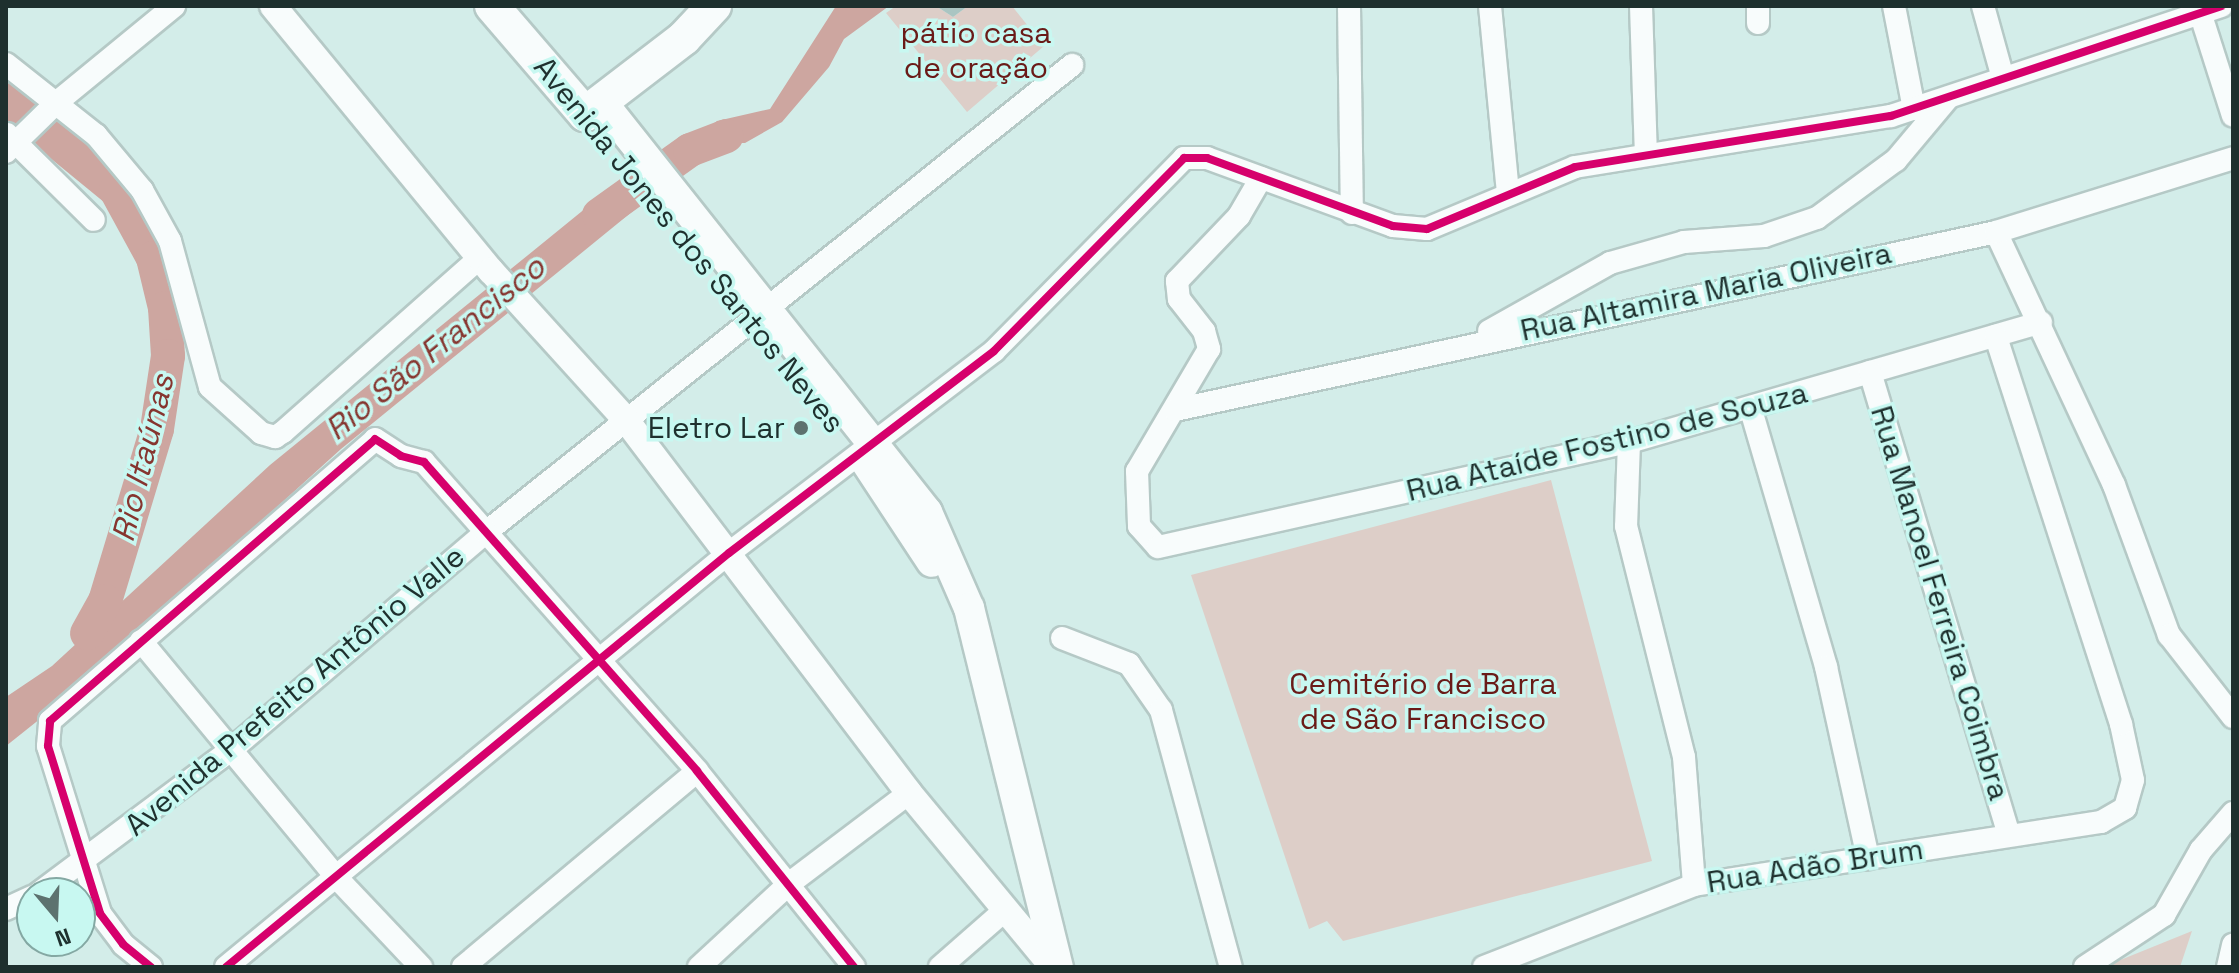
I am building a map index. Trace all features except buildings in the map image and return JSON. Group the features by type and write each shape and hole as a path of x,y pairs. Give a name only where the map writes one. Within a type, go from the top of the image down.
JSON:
{"main road":[{"name":"Avenida Jones dos Santos Neves","path":"492,6 593,108"},
{"name":"Avenida Jones dos Santos Neves","path":"521,6 593,108 868,448 922,544 980,652 1055,967"},
{"path":"593,108 684,38 714,6"}],"street":[{"path":"94,220 13,140 174,6"},
{"path":"273,6 486,264 626,420 909,793 1055,967"},
{"path":"1349,6 1352,213"},
{"path":"1490,6 1508,194"},
{"path":"1641,6 1646,154"},
{"path":"1894,6 1914,109"},
{"path":"1983,6 2003,78"},
{"path":"226,967 729,553 994,351 1098,251 1176,163 1200,156 1352,213 1393,226 1427,229 1447,224 1508,194 1575,167 1826,128 1914,109 2206,8 2233,116"},
{"path":"6,64 53,106 96,135 155,209 180,270 210,387 261,433 271,437 283,432 486,264"},
{"name":"Avenida Prefeito Antônio Valle","path":"64,877 231,750 485,533 1072,65"},
{"path":"1469,342 1610,263 1684,242 1764,236 1817,218 1896,160 1948,98"},
{"name":"Rua Altamira Maria Oliveira","path":"1175,410 1469,342 1996,232 2233,158"},
{"path":"1175,410 1209,349 1204,331 1179,299 1177,281 1239,216 1261,178"},
{"path":"1996,232 2041,322 2114,485 2169,635 2233,717"},
{"name":"Rua Ataíde Fostino de Souza","path":"1175,410 1143,458 1135,482 1139,526 1150,542 1169,549 1629,442 1751,410 2041,322"},
{"name":"Rua Adão Brum","path":"1484,967 1694,885 2115,816 2125,808 2133,780 2116,709 1996,336"},
{"name":"Rua Manoel Ferreira Coimbra","path":"1870,372 2009,834"},
{"path":"1751,410 1826,667 1868,858"},
{"path":"151,967 108,927 48,746 53,715 375,439 401,456 424,462 697,771 790,883 854,967"},
{"path":"1629,442 1626,526 1684,757 1694,885"},
{"path":"1062,638 1129,664 1161,710 1231,967"},
{"path":"141,641 336,877 421,967"},
{"path":"463,967 697,771"},
{"path":"699,967 790,883 909,793"},
{"path":"2085,967 2164,915 2201,850 2233,813"},
{"path":"940,967 1005,910"}],"green space":[{"name":"pátio casa de oração","path":"896,6 936,6 953,17 968,6 1012,6 1044,46 967,112 886,13"},
{"name":"Cemitério de Barra de São Francisco","path":"1551,480 1652,861 1343,941 1327,921 1309,929 1191,575"},
{"path":"2192,931 2180,967 2099,967 2108,965"}],"water":[{"path":"836,6 889,6 844,39 829,67 782,122 745,143 720,143 694,163 682,148 717,121 770,109"},
{"path":"624,177 644,202 341,449 65,699 6,746 6,697 52,666 270,465"}],"waterway":[{"name":"Rio Itaúnas","path":"6,100 116,190 153,258 165,308 168,356 157,429 105,601 87,633"},
{"name":"Rio São Francisco","path":"599,215 690,150 726,136"}],"cycle path":[{"path":"226,967 729,553 994,351 1184,158 1207,158 1393,226 1427,229 1575,167 1891,116 2221,6"},
{"path":"151,967 123,944 100,913 48,746 50,721 375,439 401,456 424,462 697,771 854,967"}],"place":[{"name":"Eletro Lar","path":"801,428"}]}
